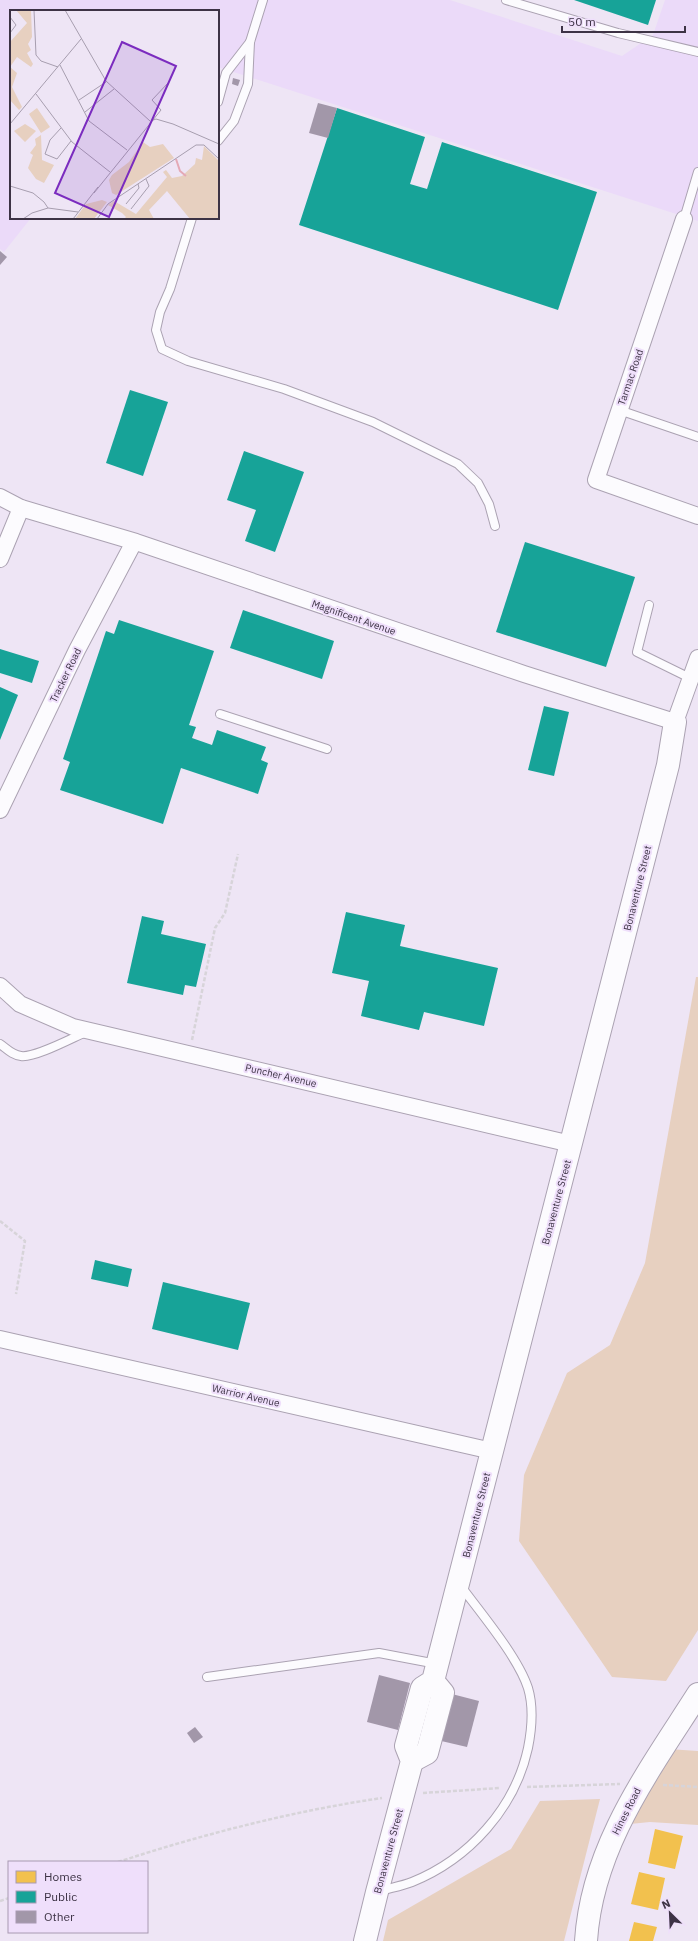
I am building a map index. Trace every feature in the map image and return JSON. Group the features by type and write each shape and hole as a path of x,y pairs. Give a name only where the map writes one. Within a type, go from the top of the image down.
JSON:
{"street":[{"name":"Tarmac Road","path":"684,219 596,480 698,516"},
{"name":"Magnificent Avenue","path":"0,497 20,508 134,542 524,674 675,722"},
{"path":"0,559 20,508"},
{"name":"Tracker Road","path":"0,810 77,650 134,542"},
{"path":"675,722 698,658"},
{"path":"675,722 698,693"},
{"name":"Bonaventure Street","path":"366,1941 377,1892 412,1761 406,1746 422,1688 435,1672 459,1582 668,765 675,722"},
{"name":"Puncher Avenue","path":"0,986 20,1004 73,1027 572,1144"},
{"name":"Warrior Avenue","path":"0,1339 492,1451"},
{"name":"Hines Road","path":"586,1941 590,1906 599,1873 616,1829 640,1784 698,1694"}],"lane":[{"path":"219,140 234,120 248,84 250,42 263,0"},
{"path":"506,0 618,33 698,52"},
{"path":"219,98 226,73 250,42"},
{"name":"Tarmac Road","path":"684,219 698,172"},
{"path":"192,219 170,289 160,312 156,330 162,349 188,361 284,389 373,422 458,464 478,483 489,504 495,526"},
{"path":"619,410 698,437"},
{"path":"649,605 638,652 690,678"},
{"path":"220,714 327,749"},
{"path":"0,1044 13,1054 23,1057 38,1053 89,1031"},
{"path":"377,1892 412,1882 435,1870 463,1852 485,1831 499,1813 514,1788 525,1759 532,1727 532,1708 528,1688 514,1660 459,1582"},
{"path":"207,1677 379,1653 435,1672"}],"path":[{"path":"190,1054 215,928 225,913 238,854"},
{"path":"0,1221 25,1241 16,1294"},
{"path":"121,1861 190,1841 303,1812 346,1803 402,1795 514,1788 640,1784 698,1788"}],"shaded area":[{"path":"0,0 450,0 622,56 653,35 665,0 698,0 698,221 219,67 219,10 10,10 10,219 30,219 4,252 0,249"},
{"path":"696,977 698,977 698,1630 666,1681 612,1677 519,1541 524,1475 567,1373 610,1345 645,1263"},
{"path":"668,1749 698,1751 698,1825 650,1822 630,1824"},
{"path":"600,1799 564,1941 383,1941 388,1920 511,1849 540,1801"}],"building: Homes":[{"path":"655,1829 683,1836 675,1869 648,1863"},
{"path":"639,1872 665,1878 658,1910 631,1904"},
{"path":"634,1922 657,1927 653,1941 629,1941"}],"building: Public":[{"path":"574,0 656,0 648,25"},
{"path":"337,108 425,137 410,184 427,189 442,142 597,192 558,310 299,225"},
{"path":"130,390 168,402 143,476 106,463"},
{"path":"244,451 304,472 275,552 245,541 256,510 227,500"},
{"path":"525,542 635,577 606,667 496,632"},
{"path":"243,610 334,641 322,679 230,648"},
{"path":"119,620 214,651 189,725 196,727 192,738 212,745 217,730 266,747 261,760 268,763 258,794 181,768 163,824 60,790 70,762 63,759 106,631 114,634"},
{"path":"0,649 39,661 32,683 0,673"},
{"path":"0,687 18,695 0,740"},
{"path":"544,706 569,712 554,776 528,770"},
{"path":"346,912 405,925 400,946 498,968 484,1026 424,1012 419,1030 361,1016 369,981 332,973"},
{"path":"142,916 164,921 161,934 206,944 196,987 185,985 183,995 127,983"},
{"path":"95,1260 132,1269 128,1287 91,1279"},
{"path":"163,1282 250,1303 238,1350 152,1329"}],"building: Other":[{"path":"233,78 240,80 238,86 232,84"},
{"path":"318,103 337,108 328,138 309,133"},
{"path":"0,251 7,257 0,265"},
{"path":"379,1675 410,1683 398,1730 367,1722"},
{"path":"448,1693 479,1701 467,1747 437,1740"},
{"path":"195,1727 203,1737 194,1743 187,1733"}]}
